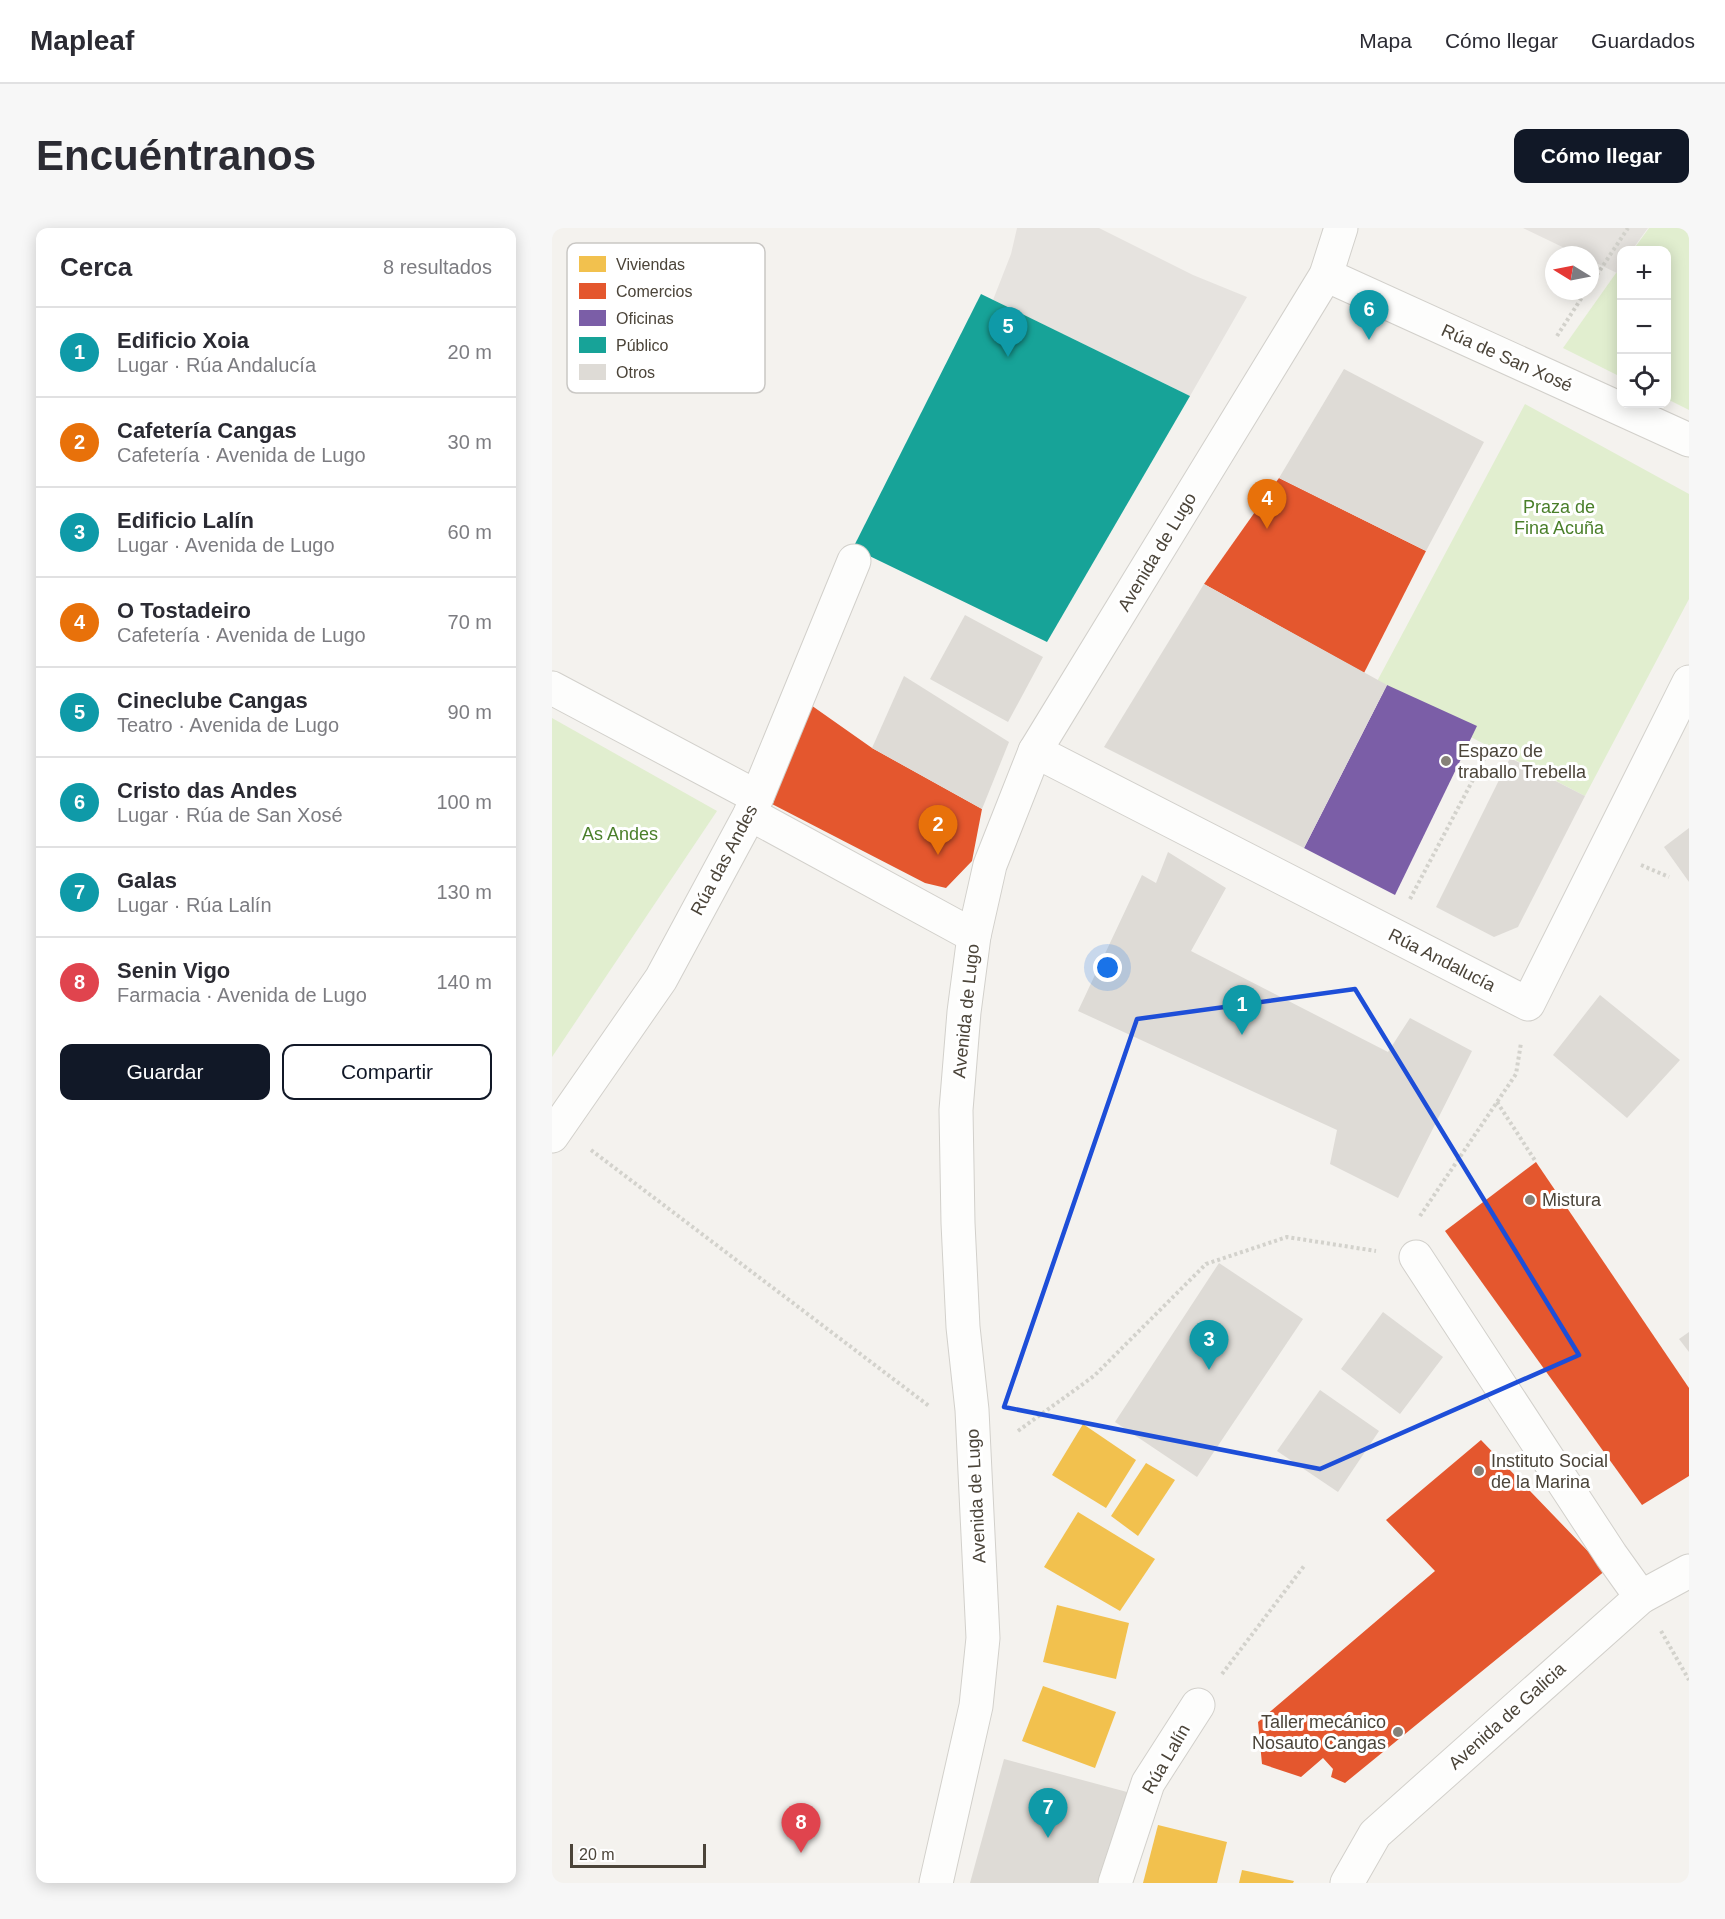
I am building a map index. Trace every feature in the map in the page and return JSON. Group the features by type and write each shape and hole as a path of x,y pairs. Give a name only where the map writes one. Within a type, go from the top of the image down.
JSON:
{"street":[{"name":"Avenida de Lugo","path":"936,1883 976,1706 983,1638 974,1440 960,1269 956,1110 964,1012 974,936 990,865 1035,751 1326,275 1341,228"},
{"name":"Rúa de San Xosé","path":"1326,275 1689,440"},
{"name":"Rúa das Andes","path":"555,1131 661,979 754,806 854,561"},
{"path":"1528,1004 1689,682"},
{"path":"552,688 974,936"},
{"name":"Rúa Andalucía","path":"1035,751 1528,1004"},
{"path":"1416,1257 1611,1556 1641,1597"},
{"name":"Avenida de Galicia","path":"1347,1883 1375,1834 1641,1597 1689,1571"},
{"name":"Rúa Lalín","path":"1114,1883 1148,1783 1198,1705"}],"path":[{"path":"1599,272 1628,228"},
{"path":"1535,370 1580,300"},
{"path":"1392,934 1485,757"},
{"path":"1018,1431 1094,1376 1206,1264 1287,1237 1416,1257 1414,1224 1515,1074 1528,1004"},
{"path":"1497,1102 1536,1162"},
{"path":"555,1131 974,1440"},
{"path":"1198,1705 1304,1566"},
{"path":"1641,1597 1689,1680"}],"highlighted area":[{"path":"1355,989 1579,1355 1320,1469 1004,1407 1137,1019"}],"green space":[{"path":"1649,228 1689,228 1689,410 1671,401 1671,246 1636,246"},
{"path":"1617,272 1617,375 1563,348"},
{"name":"Praza de Fina Acuña","path":"1525,404 1689,494 1689,599 1585,796 1374,687"},
{"name":"As Andes","path":"552,718 717,811 552,1057"}],"shaded area":[{"path":"1017,228 1099,228 1193,275 1247,297 1190,396 993,300 1011,254"},
{"path":"1523,228 1648,228 1635,246 1617,246 1617,273 1599,264 1599,246 1560,246"}],"building: Viviendas":[{"path":"1083,1424 1136,1460 1106,1508 1052,1475"},
{"path":"1146,1463 1175,1480 1138,1536 1111,1516"},
{"path":"1078,1512 1155,1559 1120,1611 1044,1567"},
{"path":"1057,1605 1129,1623 1116,1679 1043,1662"},
{"path":"1043,1686 1116,1712 1095,1768 1022,1741"},
{"path":"1158,1825 1227,1842 1217,1883 1143,1883"},
{"path":"1242,1870 1294,1881 1293,1883 1239,1883"}],"building: Comercios":[{"path":"1279,478 1426,551 1364,673 1204,584"},
{"path":"808,703 872,748 982,809 972,861 946,888 925,883 770,803"},
{"path":"1536,1162 1689,1388 1689,1476 1642,1505 1445,1231"},
{"path":"1481,1440 1606,1570 1345,1783 1331,1777 1333,1769 1323,1758 1301,1777 1262,1764 1258,1722 1435,1571 1386,1520"}],"building: Oficinas":[{"path":"1387,685 1477,726 1395,895 1304,848"}],"building: Público":[{"path":"981,294 1190,396 1047,642 853,548"}],"building: Otros":[{"path":"1344,369 1484,442 1426,551 1279,478"},
{"path":"1204,584 1387,685 1304,848 1104,747"},
{"path":"965,615 1043,657 1008,722 930,679"},
{"path":"904,676 1009,742 982,809 872,748"},
{"path":"1510,758 1585,796 1518,927 1494,937 1436,907"},
{"path":"1689,828 1689,882 1664,847"},
{"path":"1168,852 1226,888 1191,951 1388,1052 1410,1018 1472,1051 1398,1198 1330,1164 1337,1130 1078,1011 1142,875 1156,883"},
{"path":"1600,995 1680,1060 1627,1118 1553,1055"},
{"path":"1219,1263 1303,1319 1197,1477 1115,1422"},
{"path":"1383,1312 1443,1357 1400,1414 1341,1369"},
{"path":"1689,1332 1689,1352 1679,1339"},
{"path":"1320,1390 1379,1431 1338,1492 1277,1451"},
{"path":"1004,1759 1127,1792 1102,1883 970,1883"}],"place":[{"name":"Cristo das Andes","path":"1369,340"},
{"name":"Cineclube Cangas","path":"1008,357"},
{"name":"O Tostadeiro","path":"1267,529"},
{"name":"Espazo de traballo Trebella","path":"1446,761"},
{"name":"Cafetería Cangas","path":"938,855"},
{"name":"Edificio Xoia","path":"1242,1035"},
{"name":"Mistura","path":"1530,1200"},
{"name":"Edificio Lalín","path":"1209,1370"},
{"name":"Instituto Social de la Marina","path":"1479,1471"},
{"name":"Taller mecánico Nosauto Cangas","path":"1398,1732"},
{"name":"Galas","path":"1048,1838"},
{"name":"Senin Vigo","path":"801,1853"}]}
